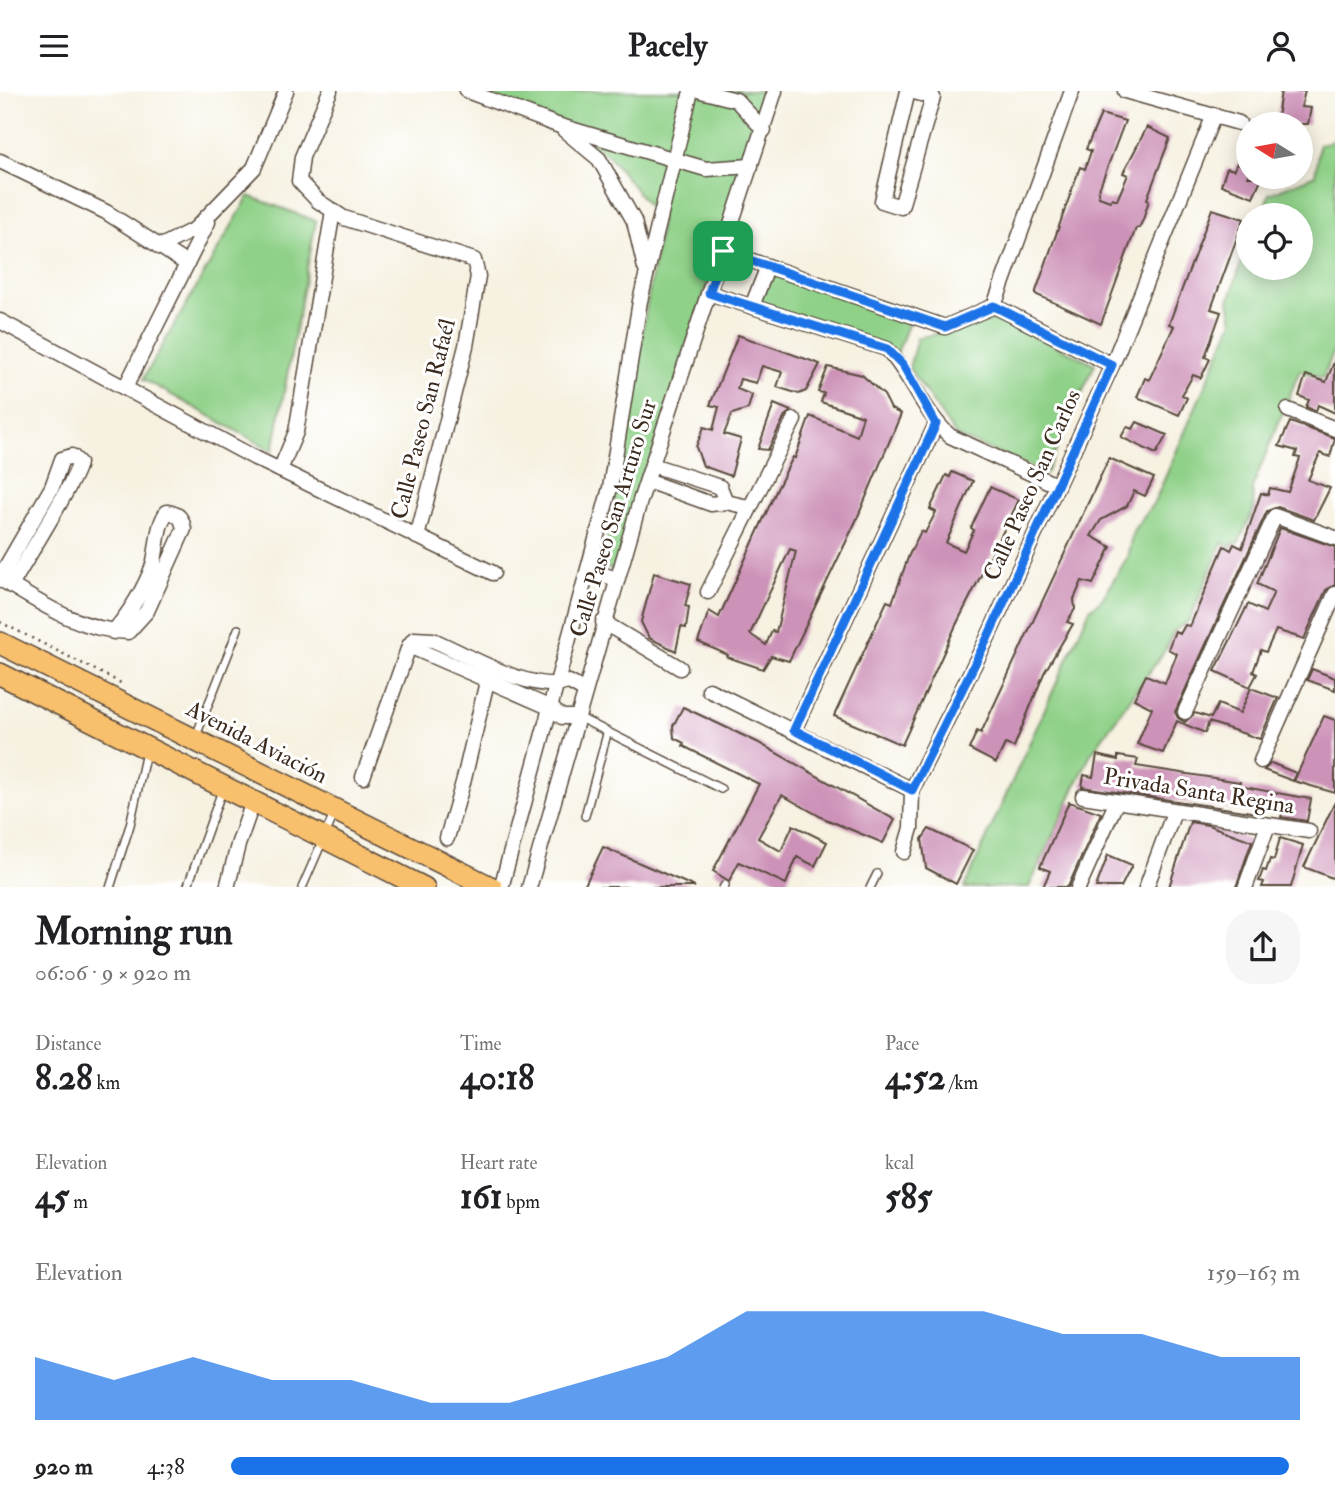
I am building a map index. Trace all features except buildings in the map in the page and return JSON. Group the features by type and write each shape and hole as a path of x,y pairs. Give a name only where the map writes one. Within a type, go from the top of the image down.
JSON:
{"main road":[{"name":"Avenida Aviación","path":"0,643 492,887"},
{"path":"0,674 424,887"}],"street":[{"path":"159,247 195,229 254,167 286,91"},
{"name":"Calle Paseo San Rafaél","path":"0,321 280,470 417,537 466,346 478,276 474,260 344,218 299,181 302,157 330,91"},
{"path":"467,91 557,125 706,169 751,166"},
{"name":"Calle Paseo San Arturo Sur","path":"501,887 593,559 610,488 646,274 691,91"},
{"path":"701,91 736,100 764,130"},
{"name":"Calle Paseo San Arturo Sur","path":"529,887 603,622 775,91"},
{"path":"909,91 933,97 901,207 883,201 909,91"},
{"path":"723,251 945,327 994,306 1072,91"},
{"path":"1125,91 1236,122"},
{"name":"Calle Paseo San Carlos","path":"904,852 911,828 912,790 988,637 1112,365 1214,115"},
{"path":"557,125 599,159 634,221 646,274"},
{"path":"0,161 106,212 187,264"},
{"path":"125,388 214,208"},
{"path":"280,470 296,432 333,211"},
{"path":"752,306 768,266"},
{"path":"709,293 887,349 903,365 936,424 950,436 1056,485"},
{"path":"994,306 1112,365"},
{"path":"1288,410 1335,429"},
{"path":"708,592 794,419"},
{"path":"794,730 936,424"},
{"path":"72,456 79,463 78,473 4,581 52,487 62,459 72,456"},
{"path":"652,465 720,487 726,502"},
{"path":"647,481 711,504 726,502 748,507"},
{"path":"4,581 75,623 113,632 128,632 147,611 184,529 182,519 176,513 167,512 162,520 152,566 124,620 113,632"},
{"path":"1185,712 1275,516 1335,538"},
{"path":"417,537 493,573"},
{"path":"593,559 598,573 617,579"},
{"path":"1261,761 1335,594"},
{"path":"603,622 680,669"},
{"path":"363,777 409,646 414,639 433,640 562,716 577,717"},
{"path":"489,672 538,685 569,682 584,691"},
{"path":"447,838 489,672"},
{"path":"709,690 912,790"},
{"name":"Privada Santa Regina","path":"1083,796 1309,831"},
{"path":"227,887 237,845 253,803"},
{"path":"1078,887 1116,803"},
{"path":"1146,887 1174,812"},
{"path":"520,821 545,827"},
{"path":"1245,887 1268,825"}],"lane":[{"path":"194,740 207,716 238,629"},
{"path":"577,717 721,789"},
{"path":"585,816 607,734"},
{"path":"110,887 131,825 147,748"},
{"path":"187,887 223,787"},
{"path":"302,887 335,811"},
{"path":"870,887 877,874"}],"green space":[{"path":"477,91 768,91 616,572 603,566 661,222 609,156 555,120"},
{"path":"1335,141 1335,348 1323,378 1300,370 1252,488 1254,509 1238,544 1234,543 1231,547 1222,543 1189,621 1174,631 1166,649 1090,755 1029,887 964,887 1090,609 1102,599 1127,558 1133,531 1155,501 1233,321 1229,301 1236,279 1313,280 1313,203 1266,203 1269,194 1281,189 1313,189 1319,144"},
{"path":"249,196 316,221 273,451 143,379"},
{"path":"768,269 909,322 896,356 754,304"},
{"path":"1000,319 1095,364 1046,473 956,436 909,368 917,338"}],"route":[{"path":"723,251 945,327 994,306 1112,365 988,637 912,790 794,730 936,424 903,365 887,349 709,293 723,251"}]}
